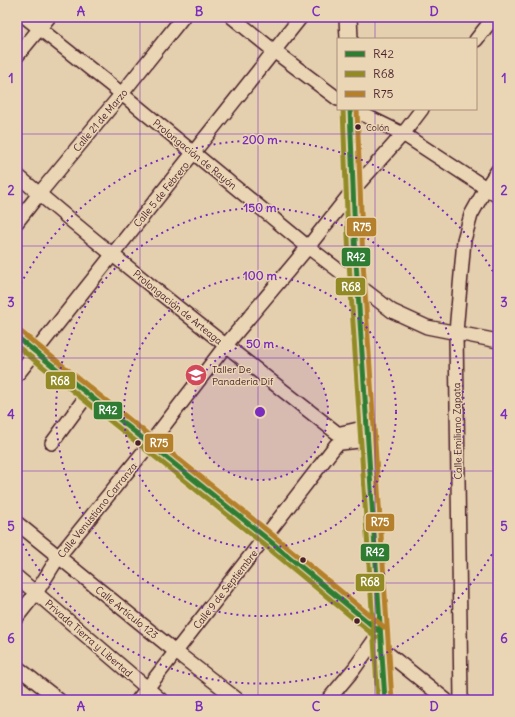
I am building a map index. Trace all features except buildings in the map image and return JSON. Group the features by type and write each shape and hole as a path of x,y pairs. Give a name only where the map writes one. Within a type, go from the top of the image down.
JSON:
{"main road":[{"path":"348,17 349,38"},
{"path":"351,110 353,190 358,285 385,700"}],"street":[{"name":"Prolongación de Rayón","path":"25,17 122,94 308,247 392,310 427,327 498,341"},
{"path":"17,56 49,17"},
{"name":"Calle 21 de Marzo","path":"17,222 183,17"},
{"path":"232,17 337,98"},
{"name":"Calle 5 de Febrero","path":"17,375 301,17"},
{"path":"477,39 494,17"},
{"path":"353,110 403,134 498,196"},
{"name":"Calle Venustiano Carranza","path":"17,617 36,592 59,556 149,445 226,346 353,190 403,134 421,110"},
{"name":"Calle Emiliano Zapata","path":"461,700 456,332 464,240 471,215 498,170"},
{"name":"Prolongación de Arteaga","path":"17,175 226,346 337,433 368,434"},
{"path":"17,337 149,445 265,537 446,700"},
{"path":"52,443 88,394"},
{"name":"Calle 9 de Septiembre","path":"138,700 336,445 368,434"},
{"name":"Calle Artículo 123","path":"17,523 176,652 238,700"},
{"name":"Privada Tierra y Libertad","path":"17,577 161,700"},
{"path":"328,700 381,640"},
{"path":"17,667 59,700"}],"transit line":[{"name":"R68","path":"343,110 349,262 378,700"},
{"name":"R42","path":"350,110 356,262 385,700"},
{"name":"R75","path":"357,110 363,262 392,700"},
{"name":"R75","path":"21,332 384,627"},
{"name":"R42","path":"17,337 380,632"},
{"name":"R68","path":"17,346 261,542 376,637"}],"place":[{"name":"Colón","path":"358,127"},
{"name":"Taller De Panaderia Dif","path":"196,375"}]}
